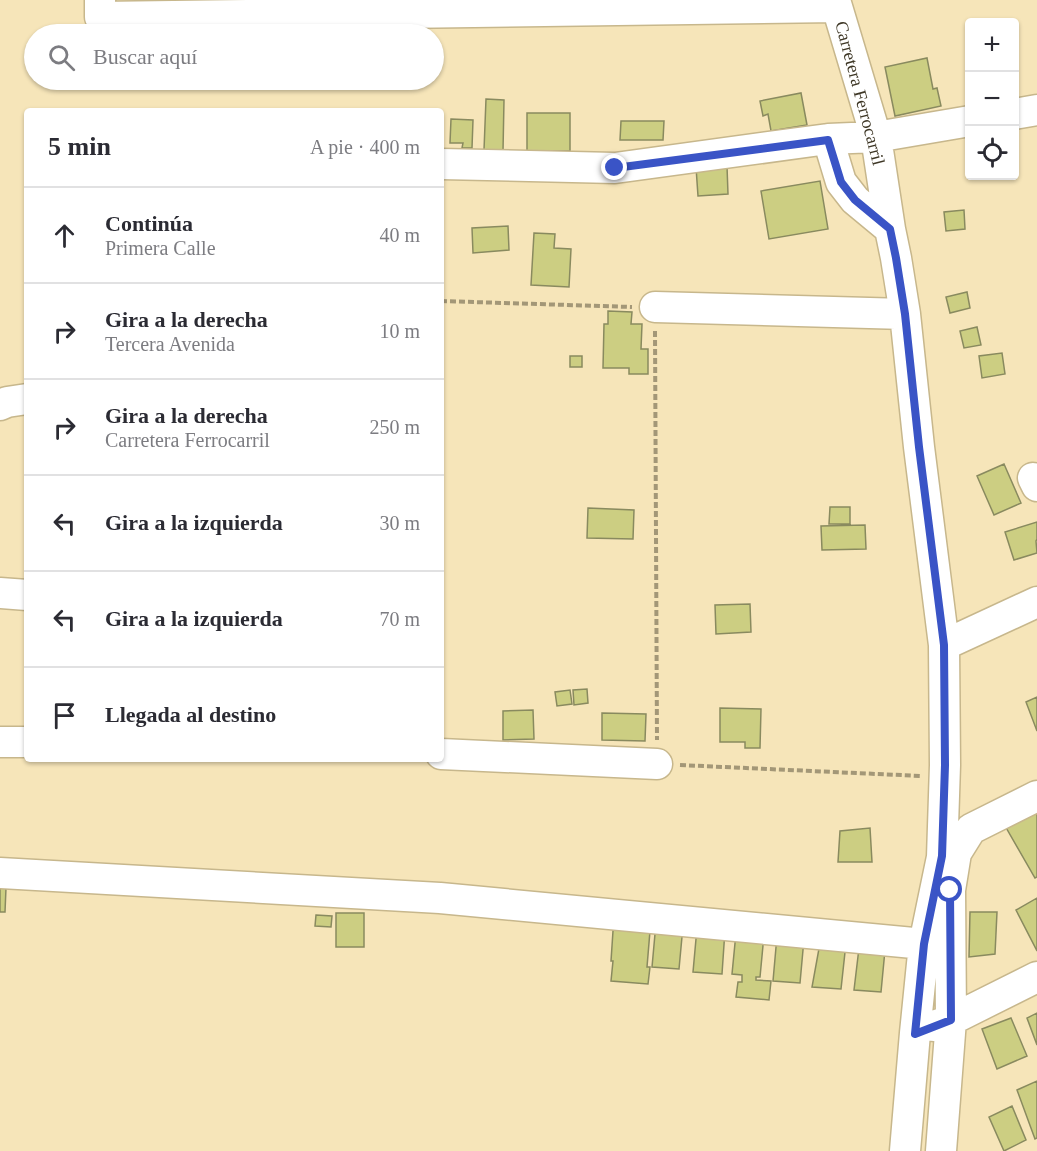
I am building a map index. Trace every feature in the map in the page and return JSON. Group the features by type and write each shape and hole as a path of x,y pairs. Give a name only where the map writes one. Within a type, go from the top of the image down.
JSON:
{"street":[{"path":"100,0 100,17 490,6 836,4"},
{"name":"Carretera Ferrocarril","path":"836,4 876,137 905,314 944,645 945,777 942,856 924,944 905,1151"},
{"path":"1019,113 1037,110"},
{"path":"444,164 615,168 828,140 876,137 965,122"},
{"path":"828,140 841,182 855,200 890,229"},
{"path":"655,307 905,314"},
{"path":"0,405 24,399"},
{"path":"0,593 24,595"},
{"path":"944,645 1037,602"},
{"path":"0,742 24,742"},
{"path":"444,754 657,764"},
{"path":"941,1151 951,1020 950,890 956,853 971,829 1037,796"},
{"path":"0,873 440,898 924,944"},
{"path":"915,1034 951,1020 1037,977"}],"path":[{"path":"444,301 655,307 657,764 945,777"}],"building":[{"path":"927,58 933,89 937,88 941,106 895,116 885,67"},
{"path":"801,93 807,125 771,131 768,114 763,116 760,101"},
{"path":"486,99 504,100 503,151 484,150"},
{"path":"527,113 570,113 570,151 527,151"},
{"path":"451,119 473,120 472,148 462,148 463,143 450,143"},
{"path":"621,121 664,121 663,140 620,140"},
{"path":"727,166 728,194 698,196 696,167"},
{"path":"820,181 828,229 769,239 761,191"},
{"path":"964,210 965,229 946,231 944,212"},
{"path":"508,226 509,250 473,253 472,228"},
{"path":"534,233 555,234 554,248 571,249 569,287 531,285"},
{"path":"967,292 970,308 950,313 946,297"},
{"path":"608,311 632,312 631,324 642,324 641,349 648,349 648,374 629,374 629,368 603,368 604,324 608,324"},
{"path":"977,327 981,345 964,348 960,331"},
{"path":"1002,353 1005,374 982,378 979,356"},
{"path":"570,356 582,356 582,367 570,367"},
{"path":"1004,464 1021,503 994,515 977,476"},
{"path":"830,507 850,507 850,524 829,524"},
{"path":"588,508 634,510 633,539 587,538"},
{"path":"1037,522 1037,553 1014,560 1005,532"},
{"path":"865,525 866,549 822,550 821,526"},
{"path":"750,604 751,632 716,634 715,605"},
{"path":"587,689 588,703 574,705 573,690"},
{"path":"570,690 572,704 557,706 555,692"},
{"path":"1037,697 1037,731 1026,702"},
{"path":"720,708 761,709 760,748 745,748 745,742 720,742"},
{"path":"533,710 534,739 503,740 503,711"},
{"path":"602,713 646,714 645,741 602,740"},
{"path":"1037,807 1037,877 1035,878 1004,824"},
{"path":"870,828 872,862 838,862 840,831"},
{"path":"0,887 6,888 5,912 0,912"},
{"path":"1037,898 1037,951 1016,910"},
{"path":"970,912 997,912 995,954 969,957"},
{"path":"336,913 364,913 364,947 336,947"},
{"path":"316,915 332,916 331,927 315,926"},
{"path":"614,916 651,919 648,984 611,981"},
{"path":"656,923 683,926 679,969 652,967"},
{"path":"697,928 725,930 722,974 693,972"},
{"path":"736,933 764,935 760,977 756,977 756,980 771,981 769,1000 736,997 738,982 742,982 742,975 732,974"},
{"path":"777,936 804,939 800,983 773,981"},
{"path":"820,943 846,943 841,989 812,987"},
{"path":"859,948 885,950 881,992 854,990"},
{"path":"1037,1013 1037,1045 1027,1018"},
{"path":"1011,1018 1027,1056 997,1069 982,1029"},
{"path":"1037,1081 1037,1138 1035,1139 1017,1090"},
{"path":"1012,1106 1026,1140 1004,1151 989,1117"}],"route":[{"path":"615,168 828,140 841,182 855,200 890,229 905,314 944,645 945,765 942,856 924,944 915,1034 951,1020 950,890"}]}
